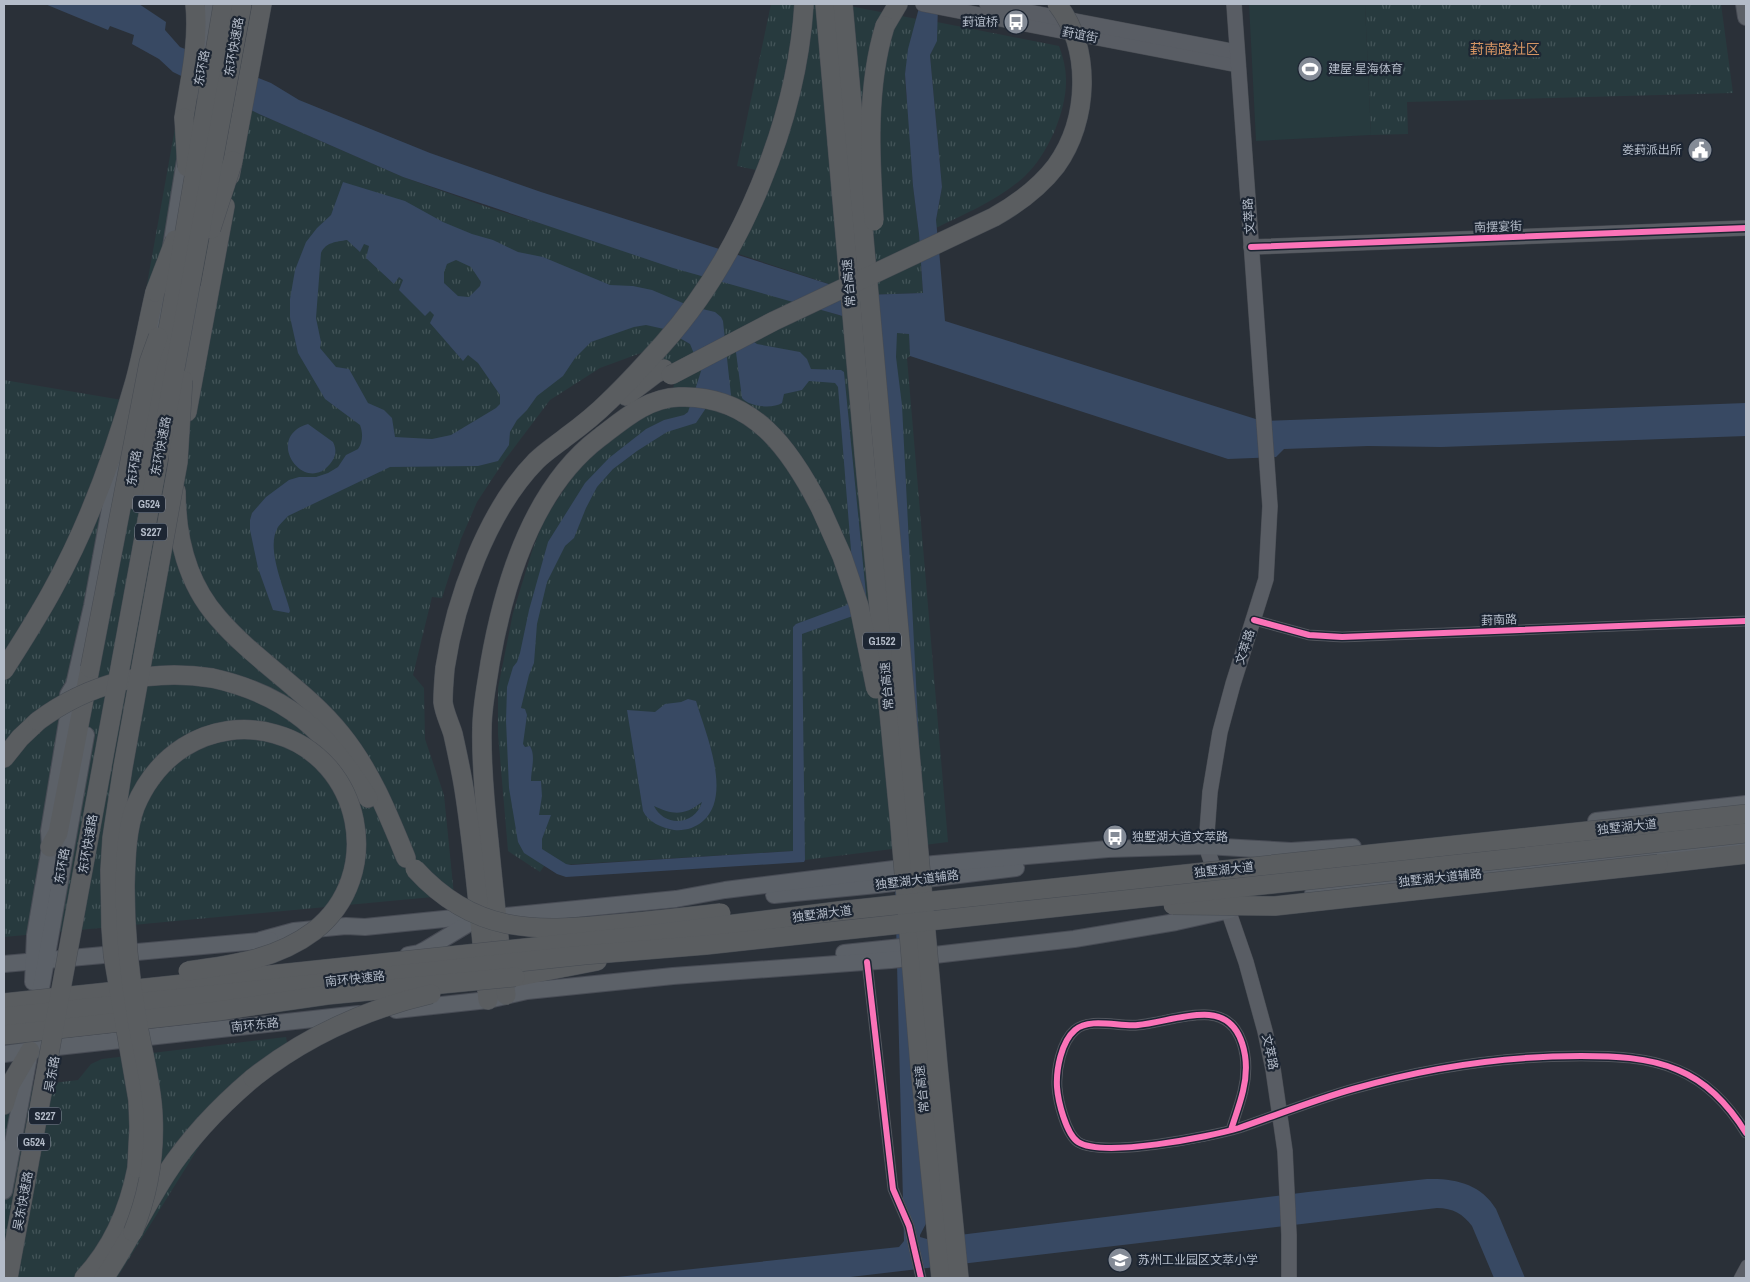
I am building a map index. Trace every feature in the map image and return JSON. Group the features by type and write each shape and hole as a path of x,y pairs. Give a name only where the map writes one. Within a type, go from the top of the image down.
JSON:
{"highway":[{"path":"4,670 53,590 93,505 114,448 135,381 155,292 189,205 184,118 196,46 195,4"},
{"name":"东环快速路","path":"181,298 189,205 223,4"},
{"name":"东环快速路","path":"53,998 142,544 181,298 242,4"},
{"path":"84,1278 106,1250 120,1225 130,1197 137,1168 139,1141 138,1107 113,955 110,870 112,838 123,767 262,4"},
{"path":"487,918 482,727 484,702 496,632 516,558 537,513 565,473 586,448 632,401 657,383 661,368 680,323 705,289 744,222 773,151 790,92 797,58 804,4"},
{"name":"常台高速","path":"825,4 865,463 941,1278"},
{"name":"常台高速","path":"843,4 938,1066 959,1278"},
{"path":"882,432 880,304 874,218 872,117 878,50 885,26 898,4"},
{"path":"497,998 487,918 462,770 443,704 445,669 454,624 475,558 495,518 515,486 536,460 569,435 607,413 661,368 990,211 1010,199 1035,178 1049,163 1060,145 1071,113 1073,91 1072,64 1067,43 1058,22 1045,4"},
{"path":"661,368 774,321 994,217 1014,206 1041,183 1056,166 1067,147 1075,126 1081,91 1081,66 1076,39 1071,24 1058,4"},
{"path":"50,847 58,833 148,362 181,298 233,161"},
{"path":"181,298 176,505 179,530 187,562 201,594 217,617 230,631 297,690 340,733 365,768 382,799 406,858"},
{"path":"586,448 640,408 664,398 691,396 712,399 741,410 759,422 787,451 807,482 842,556 864,626 880,712 886,762 902,958 920,1067"},
{"path":"4,758 20,738 38,721 59,706 95,688 126,679 159,675 192,675 225,681 250,689 274,700 296,714 322,735 343,760 406,858 431,886 468,911 505,924 545,929 632,923 1129,870 1252,867"},
{"path":"4,990 110,980 120,978 130,977 139,976 149,975 158,974 178,972 236,964 270,955 291,946 315,930 328,918 344,895 351,878 356,859 356,831 353,813 342,787 326,764 295,742 269,732 241,730 213,734 179,750 158,769 139,798 128,840 126,866 127,943 131,974 132,983 134,1001 151,1089 154,1130 153,1153 147,1188 133,1232"},
{"name":"独墅湖大道","path":"704,936 839,911 1746,814"},
{"name":"独墅湖大道","path":"704,936 1094,902 1746,833"},
{"path":"1696,860 1720,847"},
{"path":"1094,902 1275,906 1663,858 1696,860 1746,854"},
{"name":"南环快速路","path":"4,1017 584,954 646,950 704,936"},
{"name":"南环快速路","path":"4,1003 704,936"},
{"path":"104,1278 121,1254 165,1175 207,1120 236,1092 282,1056 323,1033 373,1011 415,998 646,950"},
{"path":"4,1034 218,1011 327,995 516,977"},
{"name":"吴东快速路","path":"4,1233 53,998"},
{"name":"吴东快速路","path":"8,1278 53,998"},
{"path":"4,1105 10,1085 30,1051"}],"main road":[{"name":"东环路","path":"39,961 123,533 213,4"},
{"name":"S227","path":"74,958 151,535 242,66 252,4"},
{"name":"葑谊街","path":"923,4 1238,59"},
{"name":"葑谊街","path":"987,4 1238,59"},
{"name":"文萃路","path":"1234,4 1270,506 1268,565 1263,591 1233,684 1220,732 1210,792 1206,846 1230,910 1252,981 1265,1031 1281,1113 1288,1188 1289,1278"},
{"path":"1744,4 1746,17"},
{"name":"南摆宴街","path":"1251,247 1746,228"},
{"path":"30,1051 39,961 35,935 50,847 49,831 69,710 68,695 74,684 92,606 127,415 149,378 181,384"},
{"name":"独墅湖大道辅路","path":"487,918 676,899 725,890 876,879 1110,855 1156,847 1206,846 1291,851 1349,847 1746,804"},
{"path":"1663,858 1692,833 1746,827"},
{"name":"独墅湖大道辅路","path":"497,998 536,990 932,949 1074,939 1321,892 1663,858 1746,844"},
{"path":"1230,910 1253,871 1270,859 1291,851"},
{"path":"4,964 261,940 294,931 346,926 454,918 487,918"},
{"path":"53,998 419,953 487,918"},
{"name":"独墅湖大道辅路","path":"673,976 867,962 891,954"},
{"name":"吴东路","path":"4,1191 30,1051 53,998 74,958"},
{"name":"吴东路","path":"15,1278 57,1046 53,998 39,961"},
{"name":"南环东路","path":"4,1054 57,1046 497,998"}],"street":[{"name":"葑南路","path":"1254,620 1309,635 1336,637 1746,621"},
{"path":"867,962 893,1189 909,1226 921,1278"},
{"path":"1231,1130 1244,1089 1244,1059 1237,1030 1223,1019 1212,1015 1202,1015 1135,1026 1094,1024 1079,1027 1069,1036 1059,1066 1057,1089 1062,1112 1074,1139 1080,1144 1097,1147 1157,1144 1190,1140 1231,1130 1353,1089 1435,1071 1530,1058 1563,1056 1609,1057 1649,1061 1677,1069 1702,1083 1724,1103 1745,1130"},
{"path":"1739,1278 1746,1264"}],"green space":[{"path":"771,4 839,4 917,19 911,38 905,74 923,293 862,295 739,254 761,171 737,166"},
{"name":"建屋·星海体育","path":"1249,4 1365,4 1371,135 1256,141"},
{"path":"1365,4 1721,4 1733,93 1407,102 1408,134 1371,135"},
{"path":"937,22 1059,46 1064,62 1066,79 1060,118 1048,144 1033,167 1025,176 994,199 936,228 942,187 930,55 936,39"},
{"path":"184,78 259,114 403,177 487,207 881,328 909,334 910,356 907,358 948,842 805,860 805,851 793,851 544,866 540,872 508,851 498,734 498,688 513,613 540,530 549,512 580,466 631,418 671,406 674,383 649,350 600,368 550,400 504,461 477,502 461,539 442,598 432,597 413,675 424,688 425,739 444,795 454,895 4,937 4,380 122,400 137,340"},
{"path":"286,1037 290,1059 262,1080 212,1126 117,1278 4,1278 4,1089 78,1080 91,1064 102,1059"}],"water":[{"path":"45,4 139,4 166,22 165,30 180,47 271,83 299,100 430,153 541,192 863,295 923,293 905,74 908,49 920,4 938,4 937,41 930,55 942,187 936,220 945,321 1262,421 1746,403 1746,436 1441,447 1368,446 1284,449 1276,457 1228,459 910,356 909,334 897,333 896,357 902,405 919,742 930,1216 920,1237 927,1239 1308,1192 1437,1179 1466,1184 1475,1188 1490,1200 1496,1209 1525,1278 1494,1278 1469,1222 1453,1211 1437,1208 842,1278 608,1278 899,1247 904,1241 881,328 673,268 403,177 259,114 173,72 159,59 132,44 134,35 110,26 108,30"},
{"path":"343,182 405,201 443,222 472,234 493,240 518,252 543,257 610,285 633,286 652,290 690,306 715,312 723,321 731,399 706,408 696,423 667,432 613,469 597,487 574,538 565,546 547,582 537,624 534,663 521,708 525,709 527,715 523,744 525,747 530,746 533,754 531,781 541,781 542,796 539,815 551,815 542,839 542,849 566,864 793,851 793,627 796,624 847,605 854,588 838,387 835,383 809,381 802,390 784,394 782,403 778,405 761,406 745,401 742,398 735,345 743,334 757,344 800,352 807,359 811,369 841,370 844,372 867,604 864,612 802,634 804,862 566,877 557,874 524,853 518,842 509,788 506,721 507,687 513,667 520,653 529,610 548,542 585,483 609,458 646,429 664,420 684,415 688,412 701,371 690,344 664,329 646,325 634,327 591,342 575,358 563,376 537,396 517,420 510,432 509,445 498,461 478,466 390,467 288,516 278,527 274,546 277,569 290,611 289,613 273,610 258,568 250,530 252,513 266,497 289,480 299,477 316,477 338,467 346,455 358,449 362,440 360,425 325,399 298,353 290,317 290,299 295,270 306,242 331,215","holes":["347,240 360,252 364,244 369,246 366,258 394,284 399,277 403,280 399,290 425,316 430,311 434,315 430,323 463,361 468,355 478,363 500,395 500,404 496,408 451,435 432,439 395,437 392,418 384,410 368,403 349,369 336,367 320,348 321,342 316,318 321,253 329,245","456,260 471,267 481,282 480,286 469,297 458,296 444,283 444,272 447,264"]},
{"path":"308,424 333,442 335,448 335,456 332,461 320,472 309,473 300,469 292,461 288,451 289,440 295,431"},
{"path":"688,699 696,701 714,763 716,796 712,810 703,821 690,828 678,830 656,824 643,811 627,710 655,712 665,704","holes":["702,802 693,816 679,821 665,818 654,806 678,813 690,810"]}],"cycle path":[{"path":"1251,247 1746,228"},
{"path":"1254,620 1309,635 1342,637 1746,621"},
{"path":"867,962 893,1189 909,1226 921,1278"},
{"path":"1231,1130 1243,1091 1246,1067 1245,1055 1237,1033 1230,1024 1221,1018 1201,1015 1138,1025 1088,1024 1075,1030 1066,1042 1060,1057 1057,1073 1057,1087 1063,1117 1074,1138 1078,1142 1091,1146 1109,1148 1132,1147 1181,1141 1224,1132 1239,1128 1338,1093 1437,1069 1524,1058 1593,1056 1630,1058 1655,1062 1689,1075 1717,1096 1746,1133"}],"place":[{"name":"葑谊桥","path":"1016,22"},
{"name":"建屋·星海体育","path":"1310,69"},
{"name":"娄葑派出所","path":"1700,150"},
{"name":"独墅湖大道文萃路","path":"1115,837"},
{"name":"苏州工业园区文萃小学","path":"1120,1260"}],"district":[{"name":"葑南路社区","path":"1505,49"}]}
